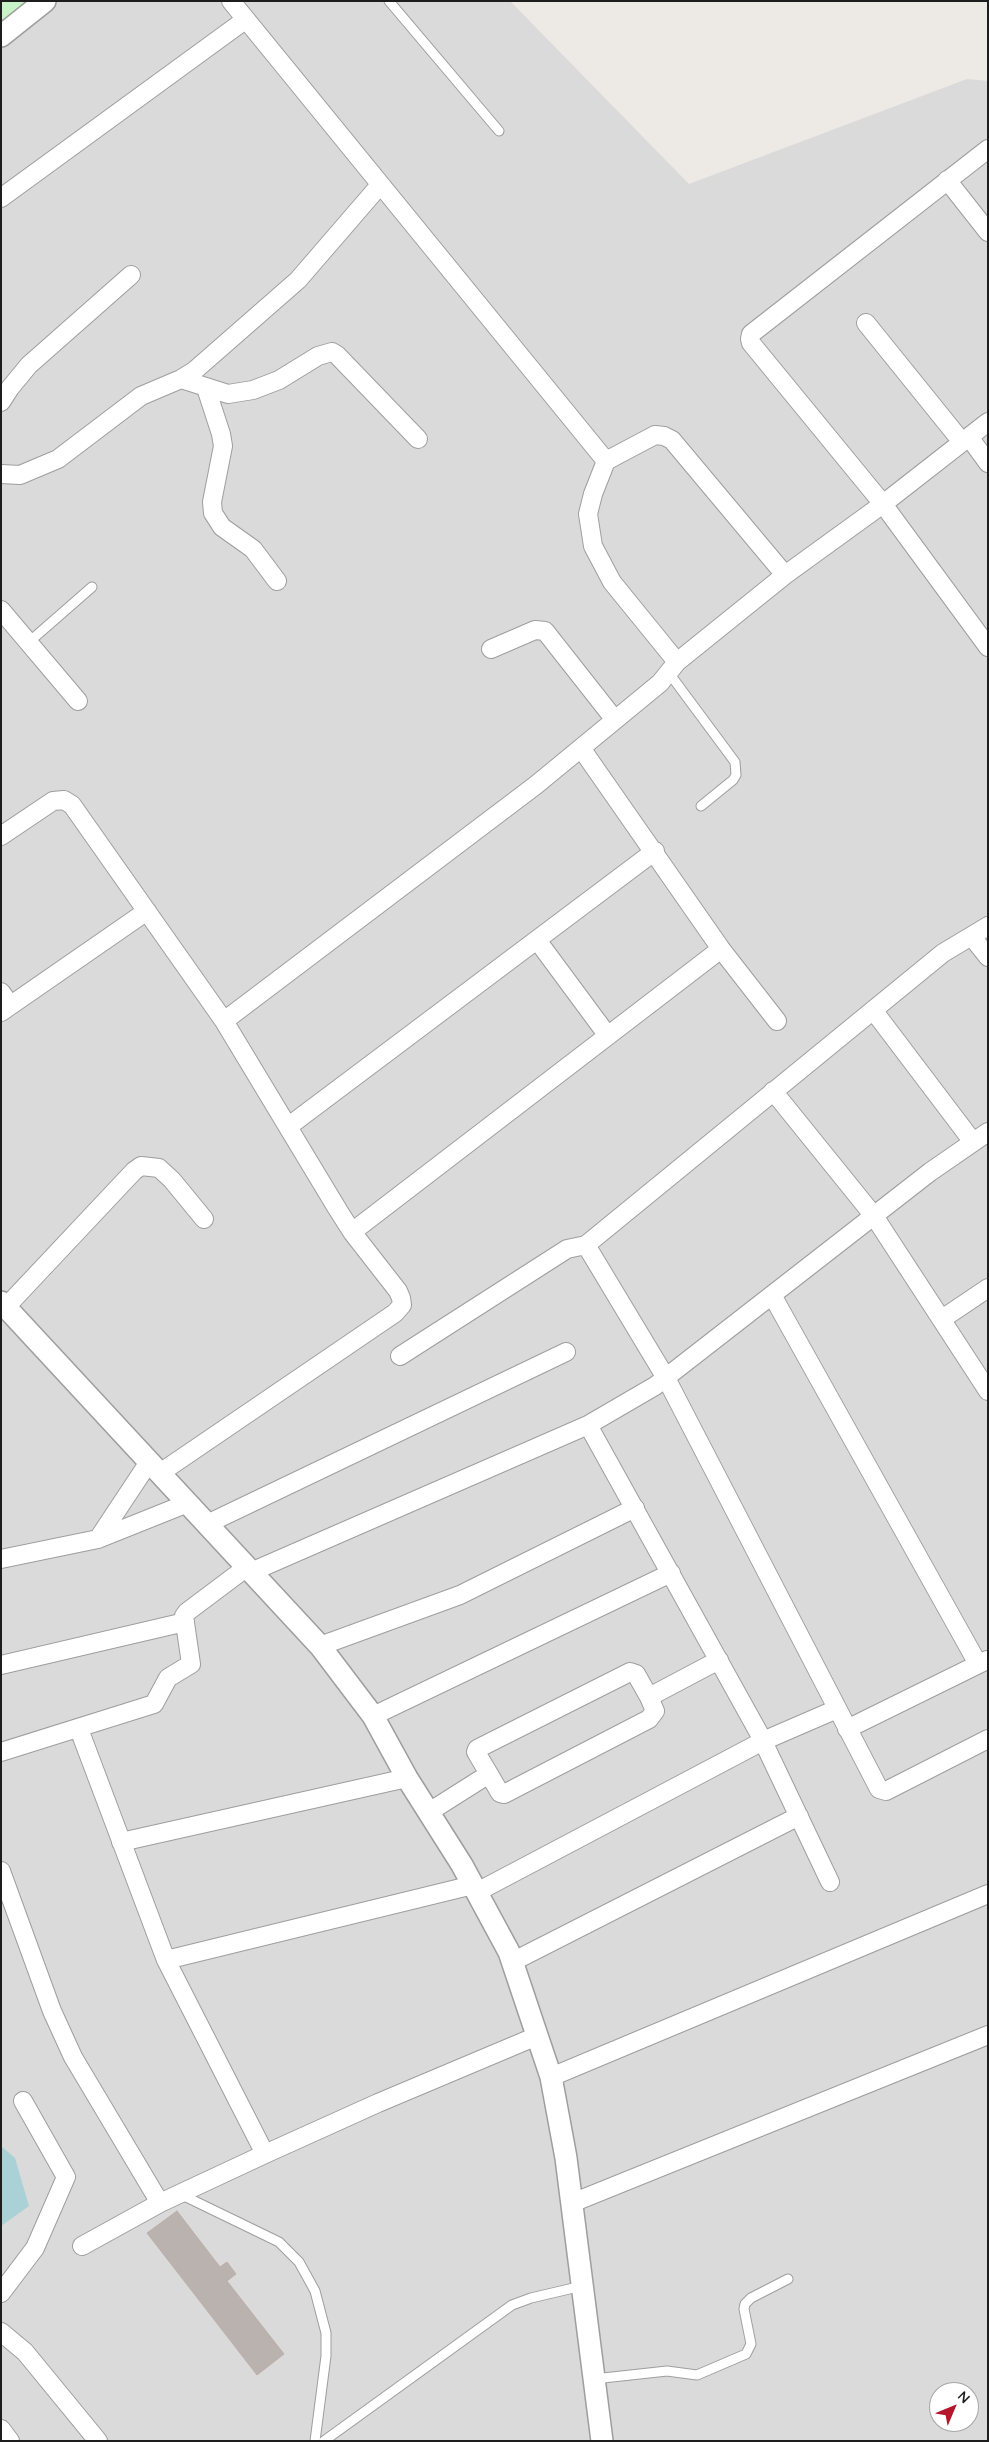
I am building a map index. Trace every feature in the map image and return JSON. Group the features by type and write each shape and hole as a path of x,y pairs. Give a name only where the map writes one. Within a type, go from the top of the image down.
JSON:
{"street":[{"path":"1,36 45,1"},
{"path":"230,1 606,462"},
{"path":"1,198 245,20"},
{"path":"988,149 751,334 750,339 750,343 883,504 988,647"},
{"path":"947,180 988,232"},
{"path":"1,474 20,475 58,459 140,396 181,379 204,363 298,280 380,185"},
{"path":"1,402 29,365 131,275"},
{"path":"866,323 988,463"},
{"path":"181,379 228,394 253,390 279,380 318,356 332,352 418,439"},
{"path":"206,388 223,446 212,502 213,513 216,521 222,527 253,549 277,581"},
{"path":"224,1022 528,791 615,720 673,667 785,575 883,504 988,422"},
{"path":"673,667 612,582 593,546 588,514 593,494 606,462 655,435 664,436 672,440 785,575"},
{"path":"1,610 78,701"},
{"path":"491,649 535,630 545,631 615,720"},
{"path":"581,748 721,949 777,1021"},
{"path":"1,836 53,801 64,800 72,805 80,814 224,1022 352,1232 398,1290 402,1304 399,1310 154,1467 98,1539"},
{"path":"289,1126 655,852"},
{"path":"4,1003 148,911"},
{"path":"400,1356 567,1249 586,1245 943,953 988,926"},
{"path":"972,937 988,957"},
{"path":"537,940 608,1036"},
{"path":"352,1232 721,949"},
{"path":"873,1010 973,1142"},
{"path":"773,1091 874,1216 988,1391"},
{"path":"1,1752 79,1729 156,1703 168,1678 190,1664 184,1616 190,1609 249,1570 588,1425 666,1378 874,1216 988,1132"},
{"path":"204,1220 172,1180 159,1168 141,1166 4,1304 320,1646 373,1716 407,1778 475,1889 509,1952 551,2077 566,2158 602,2441"},
{"path":"586,1245 666,1378 837,1709 882,1790 886,1791 988,1739"},
{"path":"942,1319 988,1288"},
{"path":"772,1295 983,1662 848,1729"},
{"path":"207,1524 566,1352"},
{"path":"588,1425 763,1741 830,1882"},
{"path":"1,1560 98,1539 188,1503"},
{"path":"320,1646 460,1595 635,1508"},
{"path":"373,1716 671,1573"},
{"path":"1,1665 185,1622"},
{"path":"649,1697 719,1660"},
{"path":"630,1672 636,1674 655,1711 652,1717 504,1794 500,1793 488,1774 476,1752 477,1749 630,1672"},
{"path":"166,1960 475,1889 763,1741 837,1709"},
{"path":"79,1729 166,1960 265,2154"},
{"path":"429,1812 488,1774"},
{"path":"121,1842 407,1778"},
{"path":"512,1962 799,1816"},
{"path":"1,1871 52,2011 73,2057 160,2203"},
{"path":"551,2077 988,1894"},
{"path":"82,2246 160,2203 265,2154 378,2103 537,2036"},
{"path":"572,2203 988,2036"},
{"path":"1,2293 35,2248 66,2177 23,2101"},
{"path":"1,2332 25,2352 98,2441"},
{"path":"1,2429 10,2441"}],"lane":[{"path":"389,1 499,132"},
{"path":"29,642 92,587"},
{"path":"673,667 735,762 736,775 733,780 701,806"},
{"path":"180,2194 279,2242 299,2262 315,2290 326,2333 316,2441"},
{"path":"594,2379 667,2371 697,2375 746,2354 751,2344 744,2310 745,2304 751,2298 788,2278"},
{"path":"324,2441 512,2305 531,2298 582,2286"}],"shaded area":[{"path":"1,1 510,1 689,184 967,79 988,81 988,2441 1,2441"}],"green space":[{"path":"1,1 36,1 1,30"}],"water":[{"path":"1,2146 15,2158 29,2206 1,2226"}],"building":[{"path":"177,2211 220,2267 227,2262 236,2274 227,2281 284,2354 257,2375 147,2233"}]}
